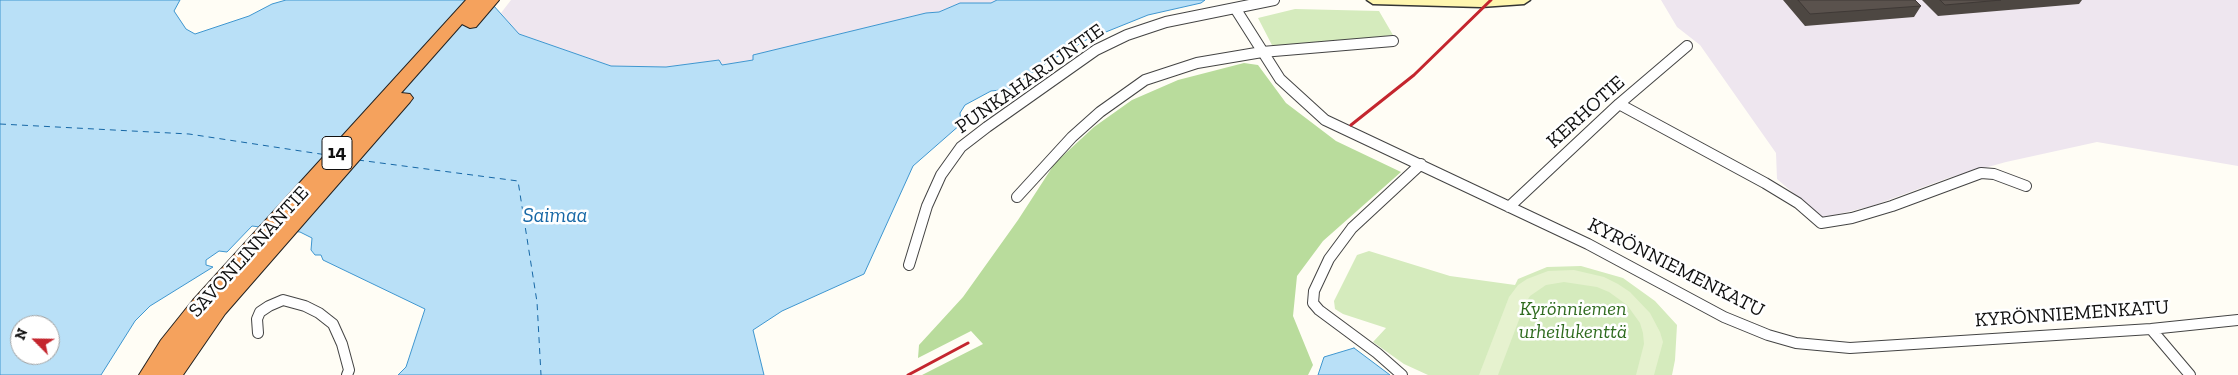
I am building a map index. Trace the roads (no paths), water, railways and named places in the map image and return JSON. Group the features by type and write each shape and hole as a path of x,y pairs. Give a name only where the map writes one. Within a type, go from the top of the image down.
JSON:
{"highway":[{"name":"SAVONLINNANTIE","path":"172,375 192,343 209,307 475,0"},
{"name":"SAVONLINNANTIE","path":"150,375 168,346 209,307 491,0"}],"street":[{"name":"PUNKAHARJUNTIE","path":"908,265 926,206 941,174 961,147 987,126 1096,50 1119,38 1166,22 1274,0"},
{"path":"1373,0 1481,3 1524,0"},
{"name":"KYRÖNNIEMENKATU","path":"1235,8 1280,78 1298,97 1326,120 1362,140 1470,186 1509,207 1588,244 1724,317 1768,335 1796,343 1850,348 2151,329 2238,320"},
{"path":"1017,197 1072,136 1100,112 1145,80 1197,63 1262,52 1393,40"},
{"name":"KERHOTIE","path":"1509,207 1618,104 1687,46"},
{"path":"1618,104 1766,183 1798,203 1821,223 1852,218 1892,206 1980,173 1994,174 2026,186"},
{"path":"1402,375 1377,353 1318,310 1314,303 1314,291 1328,259 1352,228 1421,164"},
{"path":"258,332 257,319 260,312 283,300 319,313 333,324 342,344 349,370 347,375"},
{"path":"2151,329 2190,375"}],"water":[{"name":"Saimaa","path":"0,0 180,0 174,11 186,29 195,34 249,16 272,4 286,0 492,0 493,5 519,34 611,66 666,67 719,60 722,65 753,60 753,55 926,13 939,12 960,3 991,3 997,0 1205,0 1201,3 1148,15 1086,40 1043,65 1010,89 991,91 965,105 960,113 961,124 913,166 864,274 782,311 753,330 764,375 398,375 406,367 425,309 323,260 321,255 315,255 311,250 312,238 300,232 252,226 227,252 219,251 206,260 206,265 213,267 150,306 135,321 101,375 0,375"},
{"path":"1354,348 1390,375 1318,375 1324,357"}],"railway":[{"path":"1351,125 1414,75 1491,0"},
{"path":"908,375 968,343"}],"park label":[{"name":"Kyrönniemen urheilukenttä","path":"1573,320"}]}
